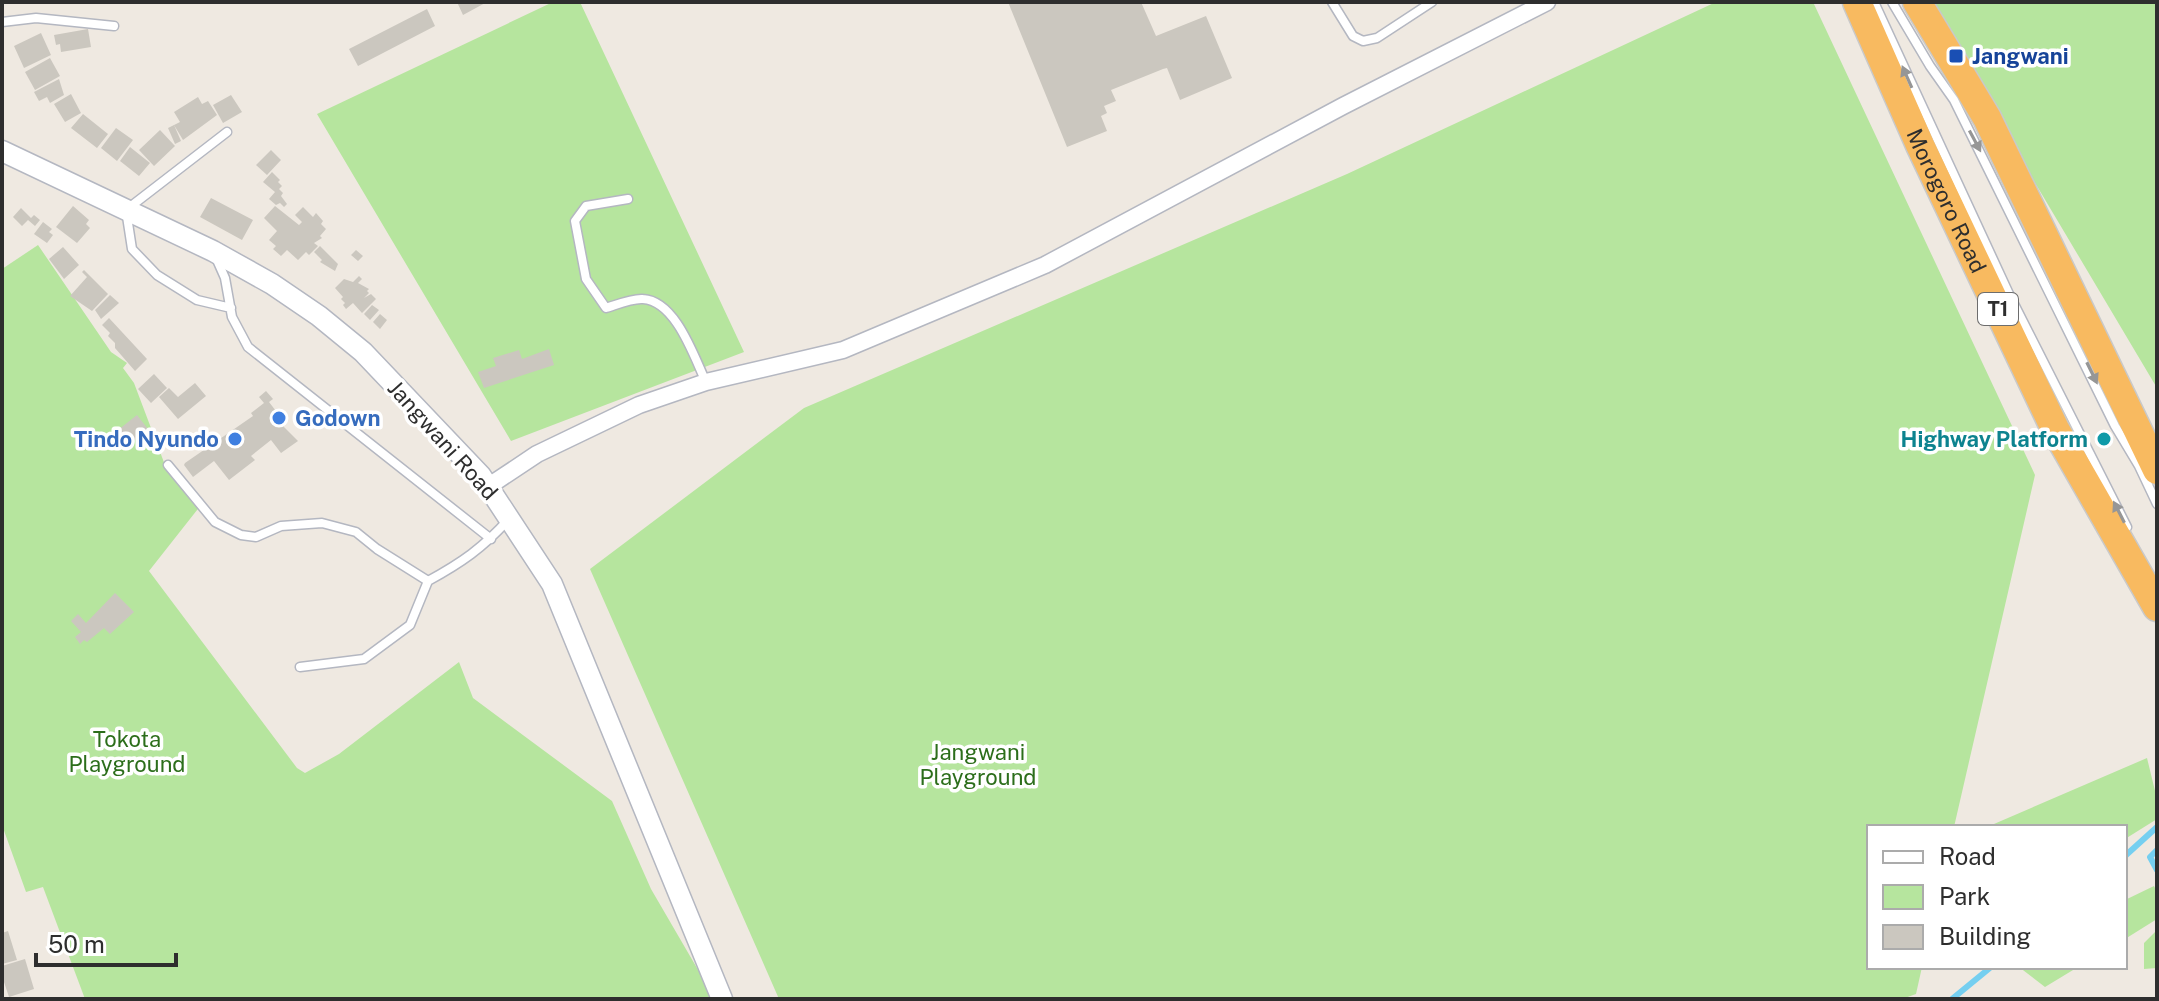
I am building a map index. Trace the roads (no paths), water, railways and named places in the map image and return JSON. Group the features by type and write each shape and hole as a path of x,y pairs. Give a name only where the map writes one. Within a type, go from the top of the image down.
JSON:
{"highway":[{"name":"Morogoro Road","path":"1857,2 1920,145 2055,429 2157,607"},
{"path":"1917,2 1987,118 2157,470"}],"street":[{"path":"489,486 537,454 639,405 706,382 843,350 1045,265 1343,106 1547,2"},
{"name":"Jangwani Road","path":"2,151 213,251 272,284 319,316 363,352 446,436 489,486 552,584 722,999"}],"lane":[{"path":"1332,2 1353,36 1363,41 1377,38 1432,2"},
{"name":"Morogoro Road","path":"1874,2 2009,294 2131,534"},
{"path":"1892,2 1954,100 2115,426 2157,504"},
{"path":"2,22 36,18 114,26"},
{"path":"227,132 126,210 132,249 157,275 197,300 231,308"},
{"path":"628,199 586,206 575,221 586,279 606,308 643,298 658,304 678,321 706,382"},
{"path":"213,251 225,278 232,317 248,347 491,539"},
{"path":"168,465 215,522 241,535 256,537 281,526 322,523 356,532 428,581"},
{"path":"300,667 364,659 410,625 428,581 466,561 509,518"}],"waterway":[{"path":"2127,854 2157,827"},
{"path":"2157,850 2150,857 2157,870"},
{"path":"1952,999 1989,969"}],"place":[{"name":"Jangwani","path":"1956,56"},
{"name":"Godown","path":"279,418"},
{"name":"Tindo Nyundo","path":"235,439"},
{"name":"Highway Platform","path":"2104,439"}],"park label":[{"name":"Tokota Playground","path":"127,752"},
{"name":"Jangwani Playground","path":"978,764"}]}
